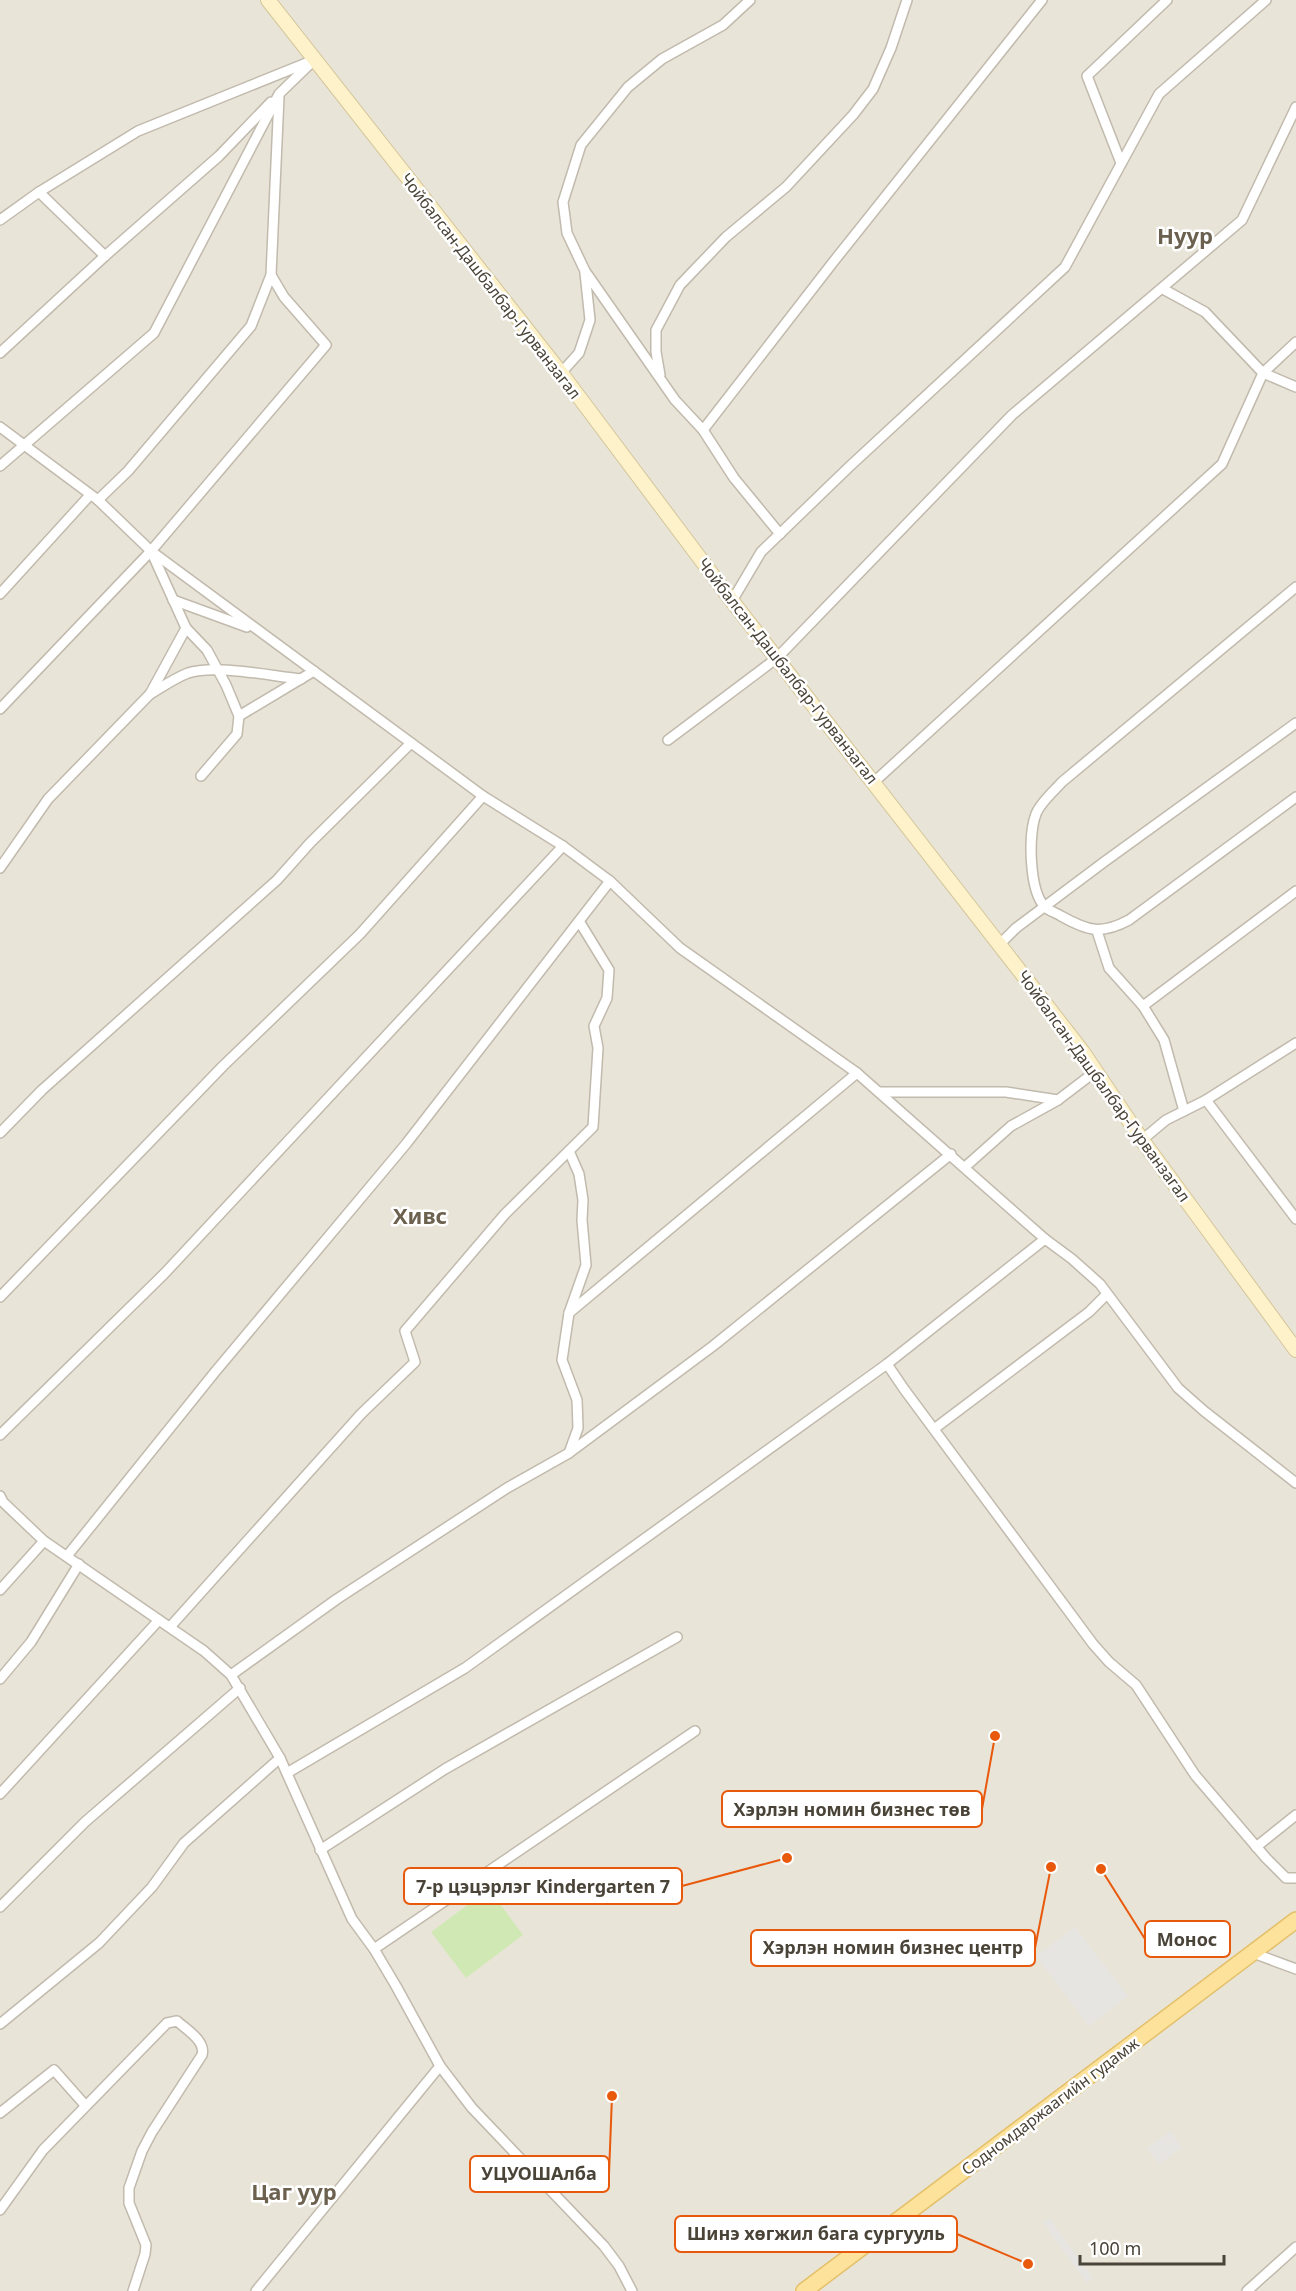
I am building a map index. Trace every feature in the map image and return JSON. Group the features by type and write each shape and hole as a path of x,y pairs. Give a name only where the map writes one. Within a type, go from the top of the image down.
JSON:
{"main road":[{"name":"Содномдаржаагийн гудамж","path":"804,2291 1296,1920"}],"street":[{"name":"Чойбалсан-Дашбалбар-Гурванзагал","path":"268,0 561,373 732,601 1000,944 1096,1071 1142,1140 1296,1350"},
{"path":"750,0 723,24 662,59 628,87 581,145 563,202 567,233 585,271 675,400 703,430 734,478 780,534"},
{"path":"662,380 656,352 656,330 680,285 726,237 786,187 853,115 873,89 891,48 907,0"},
{"path":"703,430 826,271 1042,0"},
{"path":"1121,163 1088,76 1167,0"},
{"path":"732,601 761,552 849,467 1065,267 1159,94 1266,0"},
{"path":"0,353 105,256 219,156 314,60"},
{"path":"0,220 39,192 138,131 314,60"},
{"path":"0,594 94,498 128,471 251,326 271,275 279,94"},
{"path":"0,466 154,333 279,94"},
{"path":"668,740 777,658 1012,415 1242,220 1296,107"},
{"path":"39,192 105,256"},
{"path":"561,373 579,353 590,320 585,271"},
{"path":"0,710 151,551 326,345 284,297 271,275"},
{"path":"1163,289 1205,312 1263,373 1296,387"},
{"path":"874,782 1222,464 1263,373 1296,342"},
{"path":"0,427 94,498 151,551 483,796 563,846 610,881 680,948 857,1073 1045,1239 1072,1259 1107,1294 1178,1388 1204,1412 1296,1483"},
{"path":"151,551 186,628 207,650 239,716 237,734 201,776"},
{"path":"1296,587 1062,782 1036,811 1030,835 1032,866 1045,907 1076,925 1097,931 1111,930 1129,920 1296,797"},
{"path":"173,600 258,631"},
{"path":"0,868 48,799 150,694 186,628"},
{"path":"150,694 186,674 197,671 218,670 301,679"},
{"path":"239,716 314,671"},
{"path":"1000,944 1016,928 1296,723"},
{"path":"0,1133 42,1090 277,880 309,843 411,743"},
{"path":"0,1298 223,1066 360,934 483,796"},
{"path":"0,1435 164,1274 563,846"},
{"path":"67,1556 215,1371 406,1144 610,881"},
{"path":"1143,1006 1296,891"},
{"path":"170,1627 361,1414 415,1362 405,1331 505,1214 593,1127 597,1048 594,1026 607,998 609,970 579,921"},
{"path":"1097,931 1109,968 1143,1006 1164,1040 1184,1111"},
{"path":"1142,1140 1166,1120 1206,1100 1296,1044"},
{"path":"965,1167 1011,1126 1058,1100 1096,1071"},
{"path":"569,1313 857,1073"},
{"path":"879,1092 1006,1092 1058,1100"},
{"path":"1206,1100 1296,1219"},
{"path":"569,1151 579,1174 582,1191 586,1264 569,1313 562,1360 577,1400 578,1428 569,1453"},
{"path":"231,1676 337,1599 507,1488 569,1453 713,1346 951,1154"},
{"path":"287,1773 465,1668 887,1364 1045,1239"},
{"path":"934,1429 1089,1312 1107,1294"},
{"path":"887,1364 1093,1644 1109,1662 1136,1685 1195,1775 1256,1847 1286,1878 1296,1878"},
{"path":"1,1501 44,1541 204,1651 231,1676 280,1758 352,1919 374,1949 440,2066 472,2108 608,2251 620,2266 632,2291"},
{"path":"0,1590 44,1541"},
{"path":"0,1679 31,1642 80,1564"},
{"path":"0,1794 159,1620"},
{"path":"320,1850 445,1769 677,1637"},
{"path":"0,1907 85,1822 240,1688"},
{"path":"374,1949 695,1731"},
{"path":"0,2024 99,1943 152,1887 183,1843 280,1758"},
{"path":"1256,1847 1296,1815"},
{"path":"1253,1953 1296,1969"},
{"path":"0,2210 43,2150 86,2104 167,2023 177,2021 201,2043 204,2049 152,2132 142,2151 129,2188 129,2203 146,2245 133,2291"},
{"path":"256,2291 440,2066"},
{"path":"0,2113 54,2070 86,2104"},
{"path":"1247,2291 1296,2247"}],"shaded area":[{"path":"0,0 1296,0 1296,2291 0,2291"},
{"path":"1075,1927 1128,1996 1089,2026 1036,1956"},
{"path":"1170,2131 1182,2147 1159,2165 1147,2148"},
{"path":"1049,2218 1093,2278 1087,2283 1043,2223"}],"green space":[{"path":"489,1889 523,1935 466,1978 431,1932"}],"place":[{"name":"Хэрлэн номин бизнес төв","path":"995,1736"},
{"name":"7-р цэцэрлэг Kindergarten 7","path":"787,1858"},
{"name":"Хэрлэн номин бизнес центр","path":"1051,1867"},
{"name":"Монос","path":"1101,1869"},
{"name":"УЦУОШАлба","path":"612,2096"},
{"name":"Шинэ хөгжил бага сургууль","path":"1028,2264"}],"district":[{"name":"Нуур","path":"1185,235"},
{"name":"Хивс","path":"420,1215"},
{"name":"Цаг уур","path":"294,2191"}]}
